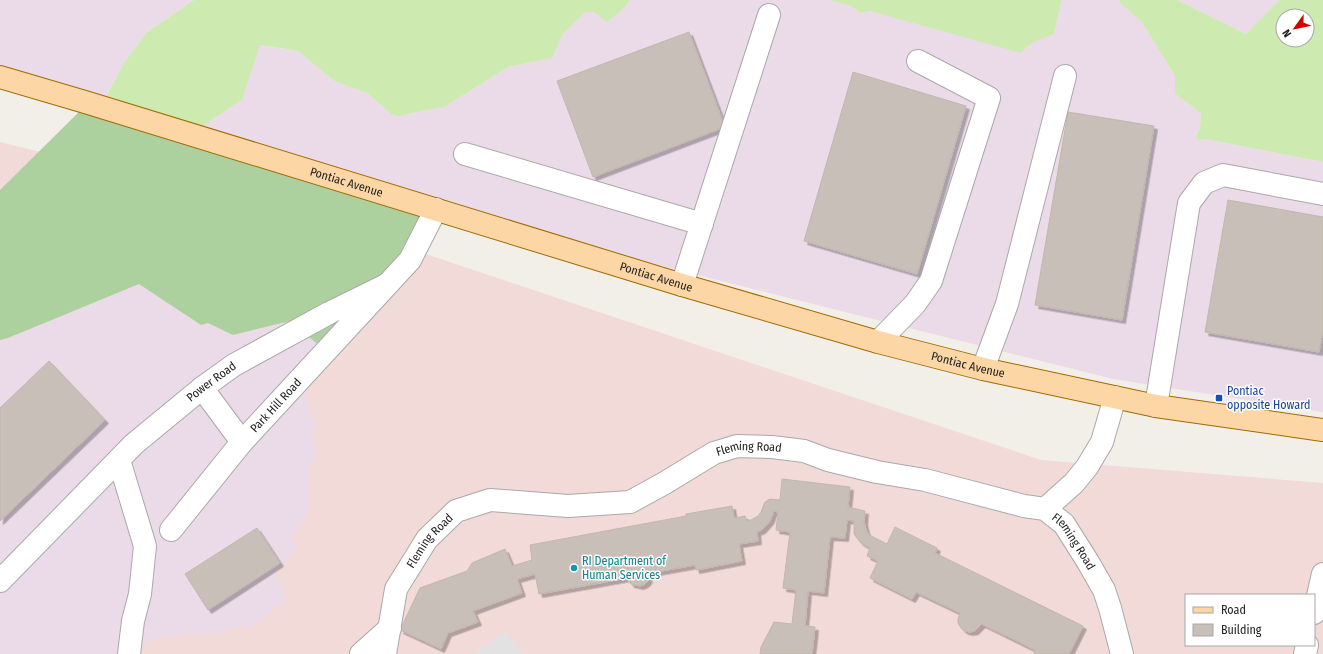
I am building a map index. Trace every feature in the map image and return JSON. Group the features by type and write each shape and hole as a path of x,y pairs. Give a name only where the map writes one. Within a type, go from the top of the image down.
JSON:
{"main road":[{"name":"Pontiac Avenue","path":"0,77 682,285 878,342 983,369 1115,398 1156,406 1323,430"}],"street":[{"path":"682,285 769,15"},
{"path":"878,342 916,304 931,281 989,98 918,61"},
{"path":"983,369 1007,304 1065,76"},
{"path":"465,154 702,224"},
{"path":"1156,406 1189,203 1204,183 1223,175 1323,194"},
{"name":"Power Road","path":"0,581 134,444 202,388 234,365 329,313 386,285 410,260 436,209"},
{"name":"Park Hill Road","path":"171,530 242,442 386,285"},
{"path":"202,388 242,442"},
{"path":"1044,509 1074,482 1087,467 1102,442 1115,398"},
{"name":"Fleming Road","path":"385,653 396,589 427,539 456,512 490,500 568,506 630,502 664,484 714,453 737,446 772,447 804,451 828,460 877,472 925,480 1024,506 1044,509 1064,524 1104,590 1122,654"},
{"path":"119,460 145,546 140,594 133,621 128,654"},
{"path":"1315,609 1323,574"},
{"path":"361,654 390,628"}],"shaded area":[{"path":"0,0 194,0 147,32 124,63 103,103 0,84"},
{"path":"630,0 829,0 852,6 861,13 870,11 1026,47 1035,41 1054,34 1062,0 1119,0 1121,4 1141,21 1175,76 1175,94 1201,113 1200,128 1196,136 1197,141 1205,139 1323,162 1323,412 1113,379 437,210 189,135 242,100 259,45 298,51 334,81 367,93 391,114 399,117 401,115 444,107 508,67 551,58 563,34 585,11 594,12 625,7"},
{"path":"1177,0 1279,0 1246,34"},
{"path":"0,142 351,229 1041,460 1323,483 1323,654 0,654"},
{"path":"139,284 201,325 208,323 233,335 290,321 327,352 305,384 307,404 316,428 311,433 314,441 316,456 310,467 309,509 292,537 297,549 275,573 286,599 251,627 238,626 221,633 190,633 162,637 141,644 131,654 0,654 0,340"},
{"path":"506,631 522,654 473,654"}],"green space":[{"path":"194,0 630,0 625,7 607,22 594,12 585,12 563,34 552,58 508,67 444,107 402,115 399,117 391,114 367,93 334,81 298,51 260,45 242,100 189,135 103,103 124,63 147,32"},
{"path":"829,0 1062,0 1054,34 1032,43 1021,53 870,11 861,13 851,6"},
{"path":"1119,0 1177,0 1246,34 1279,0 1323,0 1323,162 1205,139 1197,141 1196,136 1200,128 1201,113 1175,94 1175,76 1141,21 1121,4"},
{"path":"86,105 430,216 327,352 290,321 233,335 208,323 201,325 139,284 0,340 0,190"}],"building":[{"path":"689,32 725,127 593,177 557,81"},
{"path":"853,72 966,106 917,274 804,241"},
{"path":"1068,112 1154,126 1122,320 1035,305"},
{"path":"1228,200 1323,217 1323,330 1319,352 1205,332"},
{"path":"49,361 105,420 0,521 0,408"},
{"name":"RI Department of Human Services","path":"782,479 850,487 848,507 865,511 864,522 869,535 887,544 895,527 937,548 935,553 1083,626 1069,654 1034,654 1035,650 982,624 975,631 965,631 958,623 960,613 916,592 912,599 870,578 878,561 867,556 870,548 860,542 854,534 854,521 847,520 845,538 830,537 824,593 808,591 805,626 815,627 812,654 760,654 761,647 774,622 792,624 796,590 783,588 790,532 776,530 778,512 774,511 770,521 762,530 757,532 758,541 739,544 742,561 696,570 695,565 650,573 648,581 640,586 631,584 627,578 539,594 535,574 517,579 522,593 473,611 478,622 448,633 441,649 400,630 420,588 467,571 472,563 505,549 512,566 532,560 530,545 686,516 686,514 732,506 734,518 745,516 747,521 751,520 758,516 765,502 770,499 780,500"},
{"path":"257,528 280,563 208,610 185,574"}],"place":[{"name":"Pontiac opposite Howard","path":"1219,398"},
{"name":"RI Department of Human Services","path":"574,568"}]}
